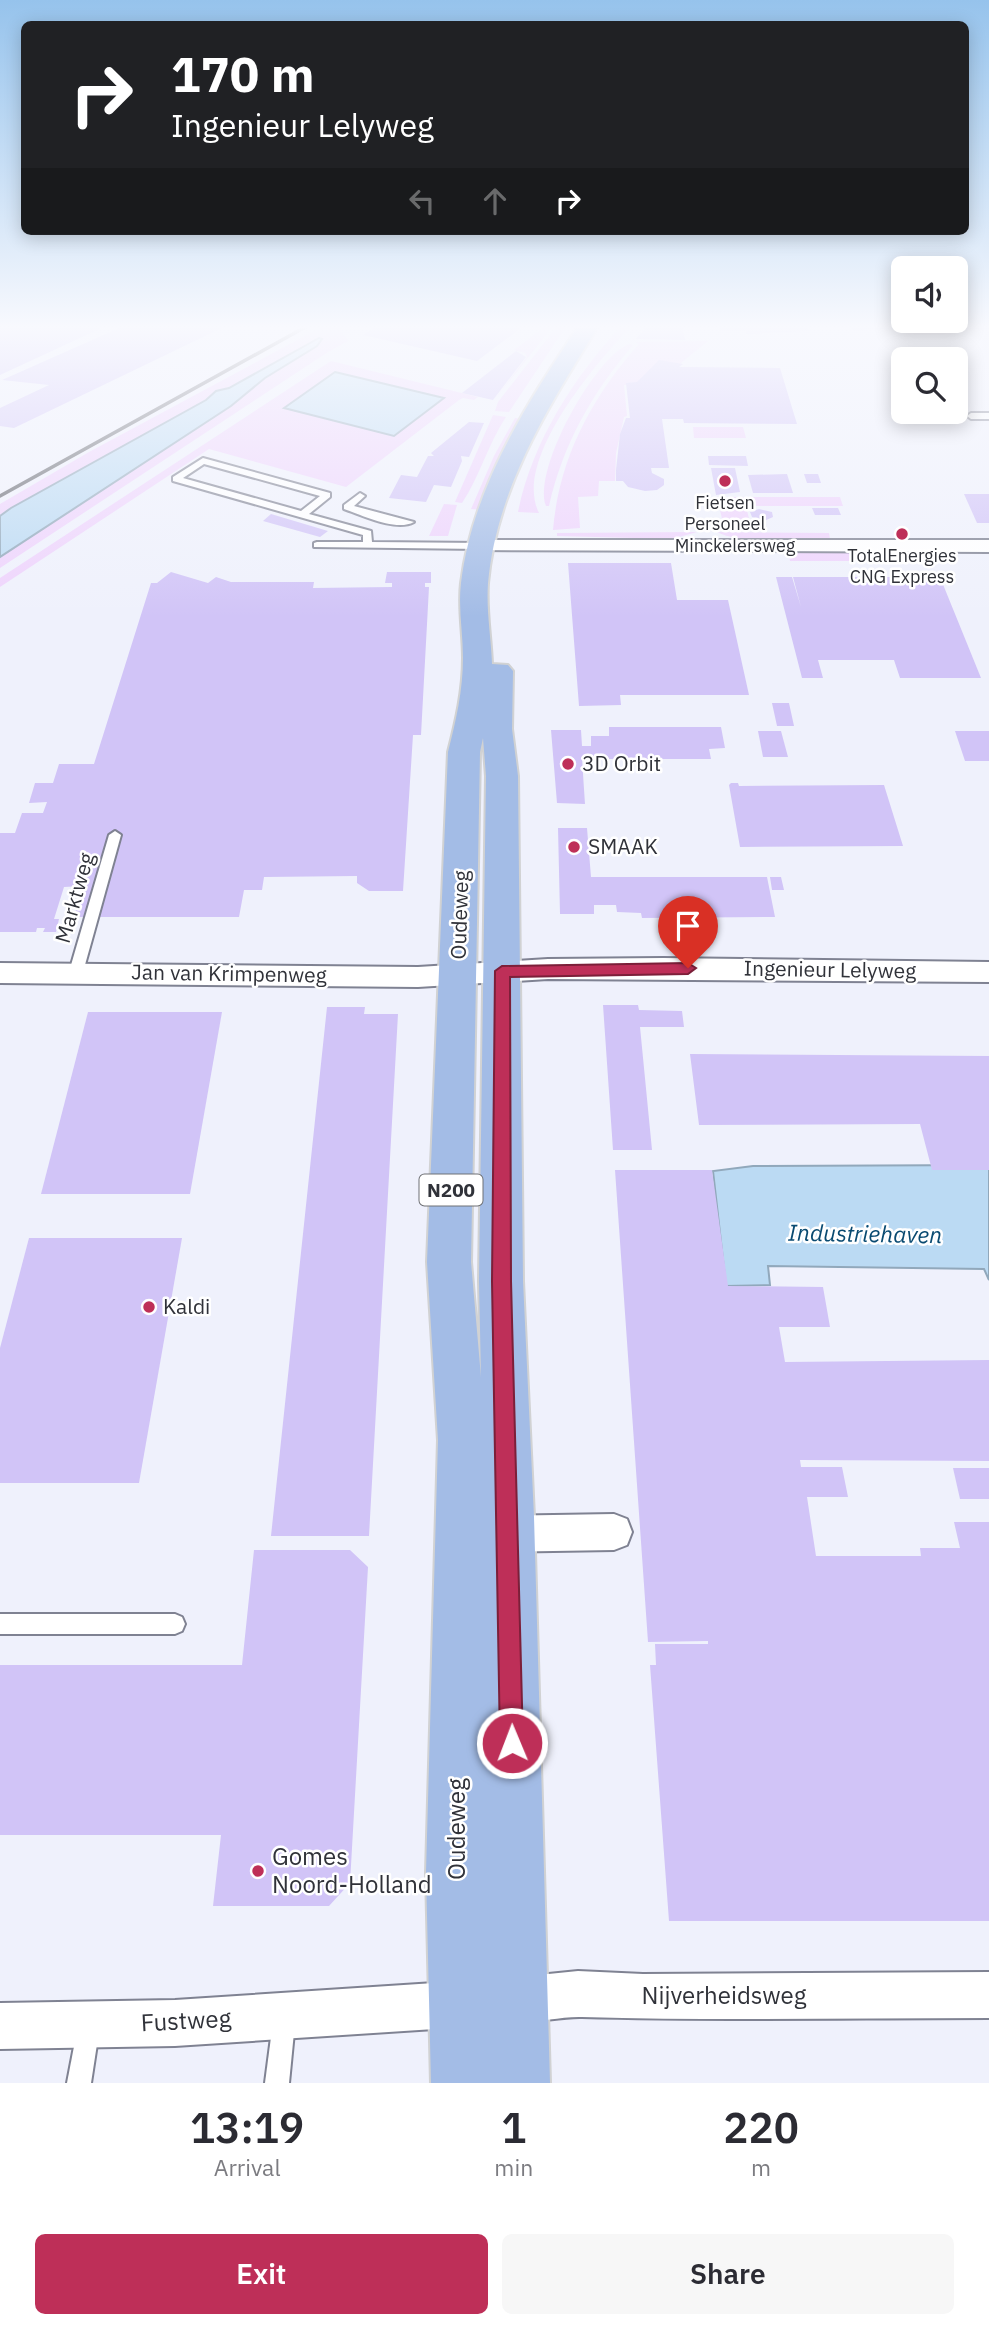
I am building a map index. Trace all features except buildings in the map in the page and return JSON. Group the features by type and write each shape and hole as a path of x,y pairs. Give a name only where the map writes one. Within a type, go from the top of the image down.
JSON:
{"main road":[{"name":"Oudeweg","path":"463,2083 488,2003 509,1534 501,1281 502,776 498,729 499,582 490,507 527,422"},
{"name":"Oudeweg","path":"518,2083 488,2003 456,1873 462,1440 449,1272 464,752 477,672 474,587 516,501 538,435 545,422"}],"street":[{"name":"Minckelersweg","path":"493,546 989,545"},
{"name":"Ingenieur Lelyweg","path":"458,974 663,968 989,972"},
{"name":"Jan van Krimpenweg","path":"0,973 418,977 458,974"},
{"path":"460,1534 614,1532"},
{"name":"Nijverheidsweg","path":"488,2003 578,1994 643,1997 989,1995"},
{"name":"Fustweg","path":"0,2026 89,2026 354,2014 488,2003"}],"lane":[{"path":"303,514 327,495 203,461 176,479 368,533 367,546"},
{"path":"360,496 347,507 393,521 409,522"},
{"path":"317,545 493,546"},
{"name":"Marktweg","path":"76,972 115,835"},
{"path":"0,1624 175,1624"},
{"path":"277,2083 284,2016"},
{"path":"79,2083 89,2026"}],"shaded area":[{"path":"144,422 221,422 0,568 0,504"},
{"path":"238,422 430,422 346,487 209,449 0,587 0,578"},
{"path":"490,422 503,422 462,503 455,502"},
{"path":"513,422 524,422 485,510 471,509 494,456"},
{"path":"551,422 557,422 537,466 534,491 539,513 518,512 533,461"},
{"path":"567,422 580,422 562,461 549,506 546,506 544,489 557,442"},
{"path":"585,422 623,422 616,453 615,481 599,481 598,496 578,497 580,528 553,530 562,478"},
{"path":"693,427 743,427 746,438 694,438"},
{"path":"717,497 840,497 843,506 746,506 750,523 723,523"},
{"path":"444,504 457,505 448,536 429,536"},
{"path":"697,532 672,539 557,536 557,533"},
{"path":"717,532 829,533 830,539 755,540 740,539"},
{"path":"788,552 925,552 929,561 790,561"}],"water":[{"path":"166,422 206,422 0,557 0,516"},
{"path":"340,422 412,422 394,436"},
{"name":"Industriehaven","path":"989,1165 989,1280 984,1269 768,1266 770,1285 726,1286 713,1171 753,1166"}],"railway":[{"path":"0,496 133,422"}],"place":[{"name":"Fietsen Personeel","path":"725,481"},
{"name":"TotalEnergies CNG Express","path":"902,534"},
{"name":"3D Orbit","path":"568,764"},
{"name":"SMAAK","path":"574,847"},
{"name":"Kaldi","path":"149,1307"},
{"name":"Gomes Noord-Holland","path":"258,1871"}],"route":[{"path":"512,1743 509,1517 501,1281 502,971 688,968"}]}
